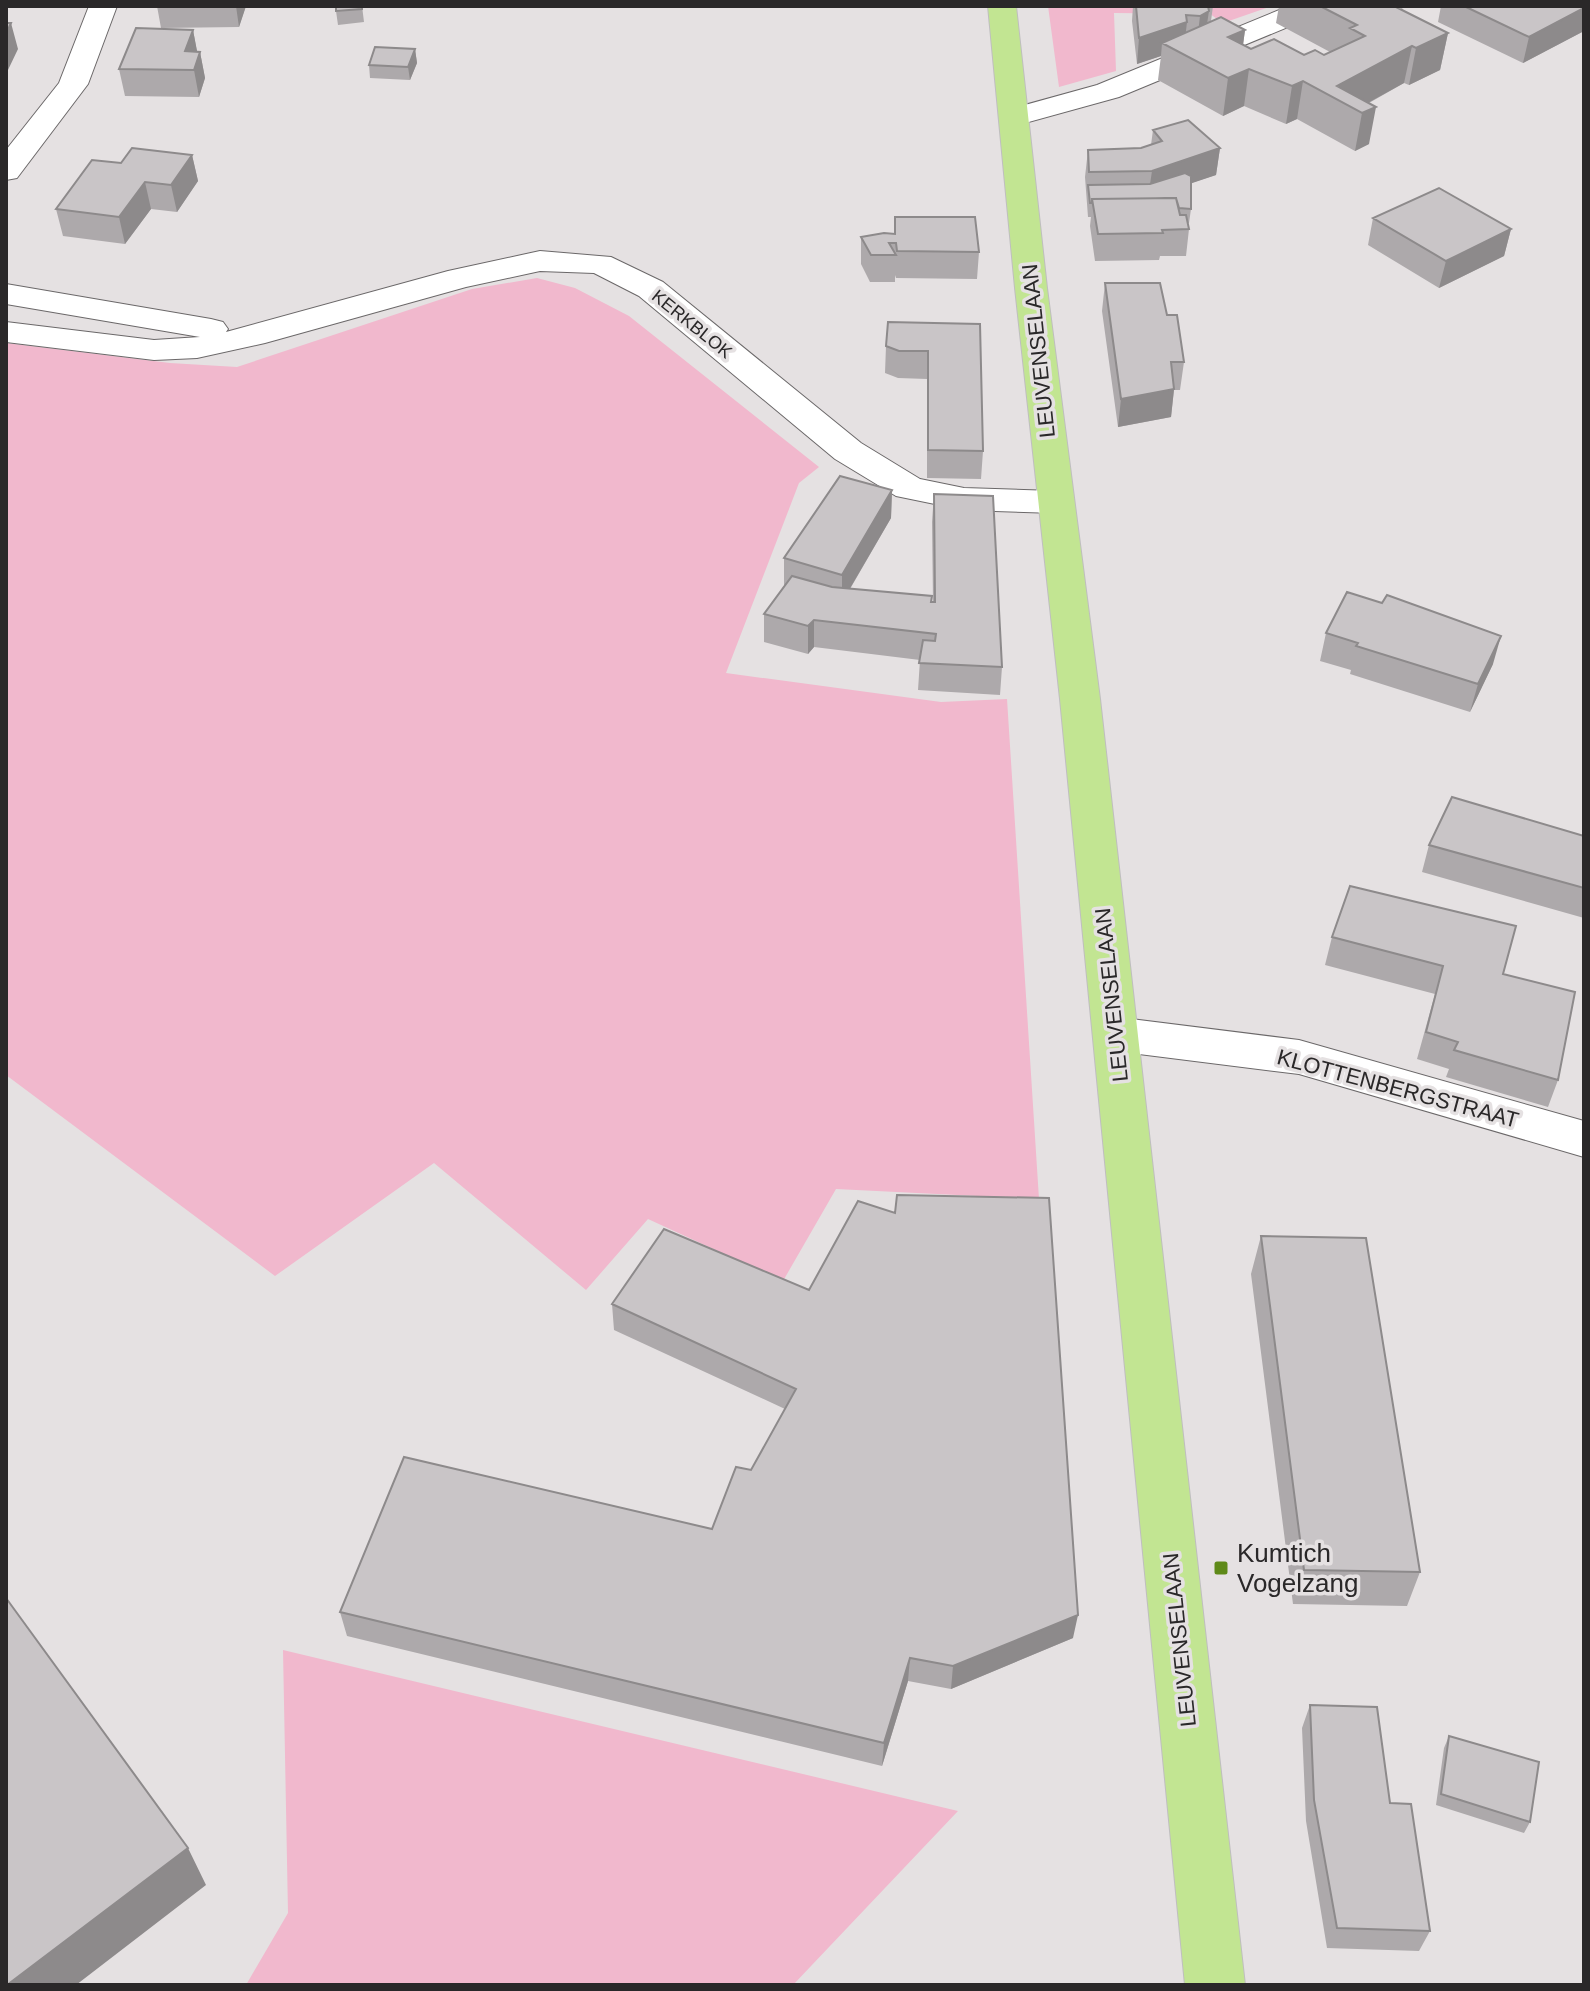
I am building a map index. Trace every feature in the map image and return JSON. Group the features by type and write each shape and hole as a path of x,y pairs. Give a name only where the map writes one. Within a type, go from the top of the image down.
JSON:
{"main road":[{"name":"LEUVENSELAAN","path":"1002,6 1055,502 1080,699 1215,1985"}],"street":[{"path":"6,171 73,84 103,6"},
{"path":"1014,117 1108,91 1314,6"},
{"name":"KERKBLOK","path":"6,332 154,350 197,348 253,336 474,275 540,261 600,264 651,289 848,451 909,488 964,499 1055,502"},
{"name":"KERKBLOK","path":"6,294 253,336"},
{"name":"KLOTTENBERGSTRAAT","path":"1115,1034 1299,1057 1584,1139"}],"shaded area":[{"path":"1048,6 1272,6 1223,23 1210,14 1114,13 1116,71 1059,87"},
{"path":"537,278 575,288 629,316 819,467 799,483 726,673 941,702 1007,699 1039,1199 836,1189 783,1281 648,1219 586,1290 434,1163 275,1276 6,1075 6,343 170,363 237,367 472,289"},
{"path":"283,1650 958,1811 793,1985 246,1985 288,1913"}],"building":[{"path":"336,6 362,6 362,9 336,11"},
{"path":"1136,6 1208,6 1209,11 1200,16 1186,15 1187,22 1139,38"},
{"path":"1320,6 1403,6 1398,8 1448,33 1416,48 1412,46 1337,86 1376,107 1362,113 1303,81 1292,86 1249,69 1228,78 1162,43 1221,17 1245,30 1228,37 1251,49 1274,39 1304,55 1315,50 1324,55 1365,36 1350,28 1357,25"},
{"path":"1464,6 1584,6 1584,8 1529,37"},
{"path":"136,28 193,30 185,51 200,52 194,70 119,69"},
{"path":"375,47 415,49 408,67 369,65"},
{"path":"1188,120 1220,148 1152,171 1089,172 1088,150 1141,148 1162,141 1153,130"},
{"path":"132,148 192,155 171,185 145,182 119,217 56,209 92,160 121,163"},
{"path":"1185,173 1191,176 1191,209 1179,208 1176,198 1092,199 1090,203 1088,185 1150,184"},
{"path":"1439,188 1511,229 1446,261 1373,218"},
{"path":"1176,198 1180,215 1186,215 1189,229 1162,230 1163,233 1098,234 1092,199"},
{"path":"895,217 975,217 979,252 897,251 896,243 889,243 896,255 871,255 861,237 895,234"},
{"path":"1105,283 1160,283 1167,315 1177,315 1184,362 1171,362 1174,389 1121,399"},
{"path":"888,322 980,324 983,451 928,450 928,351 899,351 886,346"},
{"path":"840,476 892,490 842,575 784,558"},
{"path":"934,494 993,496 1002,667 919,663 923,640 935,641 936,634 814,620 808,626 764,614 792,576 832,587 932,596 931,602 935,602"},
{"path":"1347,592 1382,603 1387,595 1501,636 1478,684 1356,646 1358,643 1326,633"},
{"path":"1452,797 1584,836 1584,888 1429,845"},
{"path":"1350,886 1516,926 1503,974 1575,992 1558,1080 1454,1050 1458,1042 1426,1032 1443,966 1332,937"},
{"path":"897,1195 1049,1198 1078,1615 953,1666 910,1658 884,1743 340,1612 404,1457 712,1529 736,1467 751,1470 796,1389 612,1304 664,1229 809,1290 858,1201 895,1213"},
{"path":"1261,1236 1366,1238 1420,1572 1304,1570"},
{"path":"6,1598 188,1848 7,1985 6,1985"},
{"path":"1310,1705 1377,1707 1390,1803 1411,1804 1430,1931 1337,1928 1314,1800"},
{"path":"1449,1736 1539,1762 1530,1822 1441,1794"}],"place":[{"name":"Kumtich Vogelzang","path":"1221,1568"}]}
